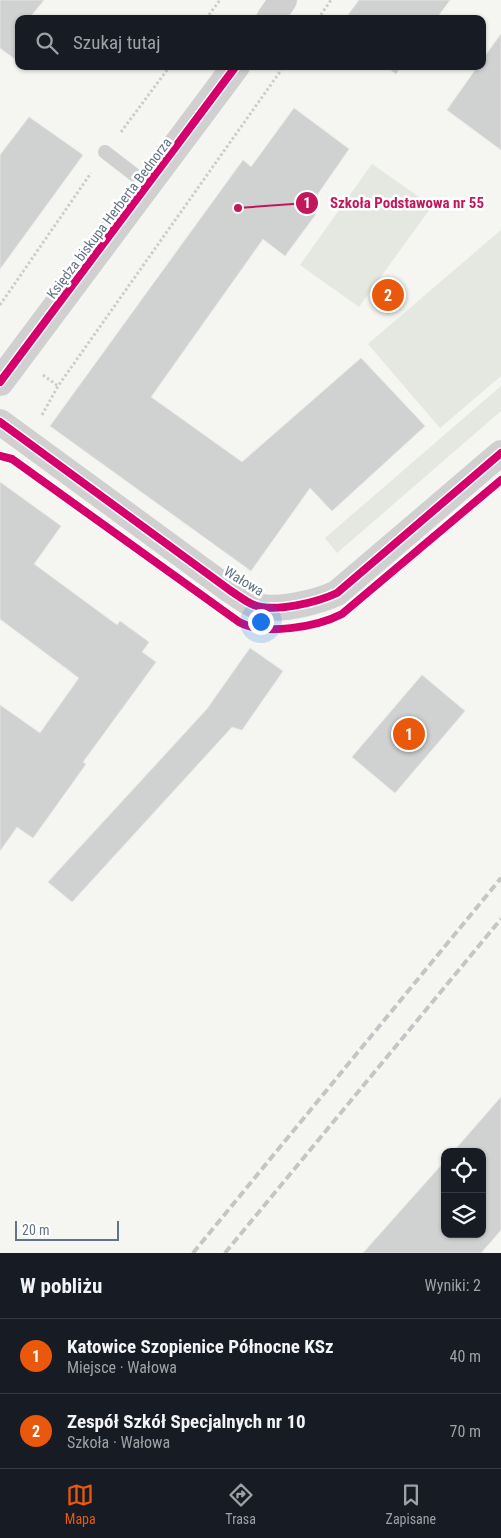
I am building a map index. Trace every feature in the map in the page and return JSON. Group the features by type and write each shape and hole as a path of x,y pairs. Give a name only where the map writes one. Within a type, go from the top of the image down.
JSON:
{"street":[{"path":"273,15 284,0"},
{"name":"Księdza biskupa Herberta Bednorza","path":"0,382 233,70"},
{"name":"Wałowa","path":"0,422 231,591 254,605 265,608 314,603 337,593 501,453"}],"lane":[{"path":"105,152 148,186"}],"path":[{"path":"209,15 220,0"},
{"path":"321,15 331,0"},
{"path":"0,304 105,152 167,70"},
{"path":"24,441 58,386 281,70"}],"shaded area":[{"path":"372,164 432,206 359,307 300,265"},
{"path":"501,230 501,376 440,428 368,344"},
{"path":"501,386 501,411 337,553 325,538"}],"building":[{"path":"0,0 44,0 32,15 15,15 15,59 0,48"},
{"path":"359,0 450,0 439,15 348,15"},
{"path":"501,34 501,150 447,110 475,70 486,70 486,55"},
{"path":"390,70 399,70 396,74"},
{"path":"294,108 349,149 308,208 316,214 285,256 263,239 151,397 242,462 361,358 425,426 332,511 310,488 251,571 50,426 243,160 251,167"},
{"path":"29,117 83,155 0,269 0,155"},
{"path":"0,482 61,526 34,564 117,625 120,621 149,642 142,652 156,662 83,762 86,764 33,838 17,827 0,851 0,705 40,733 79,678 0,619"},
{"path":"250,648 283,671 242,730 232,727 72,902 48,882 207,709"},
{"path":"422,675 465,711 395,793 352,757"},
{"path":"501,1097 501,1230 481,1253 363,1253 441,1165 441,1238 486,1238 486,1148 456,1148"}],"railway":[{"path":"193,1253 501,878"},
{"path":"225,1253 501,919"}],"cycle path":[{"path":"0,382 233,70"},
{"path":"0,422 245,601 254,605 273,608 319,600 337,593 501,453"},
{"path":"0,456 12,459 239,622 250,626 276,629 319,623 342,614 501,480"}],"place":[{"name":"Szkoła Podstawowa nr 55","path":"238,208"},
{"name":"Zespół Szkół Specjalnych nr 10","path":"388,295"},
{"name":"Katowice Szopienice Północne KSz","path":"409,734"}]}
